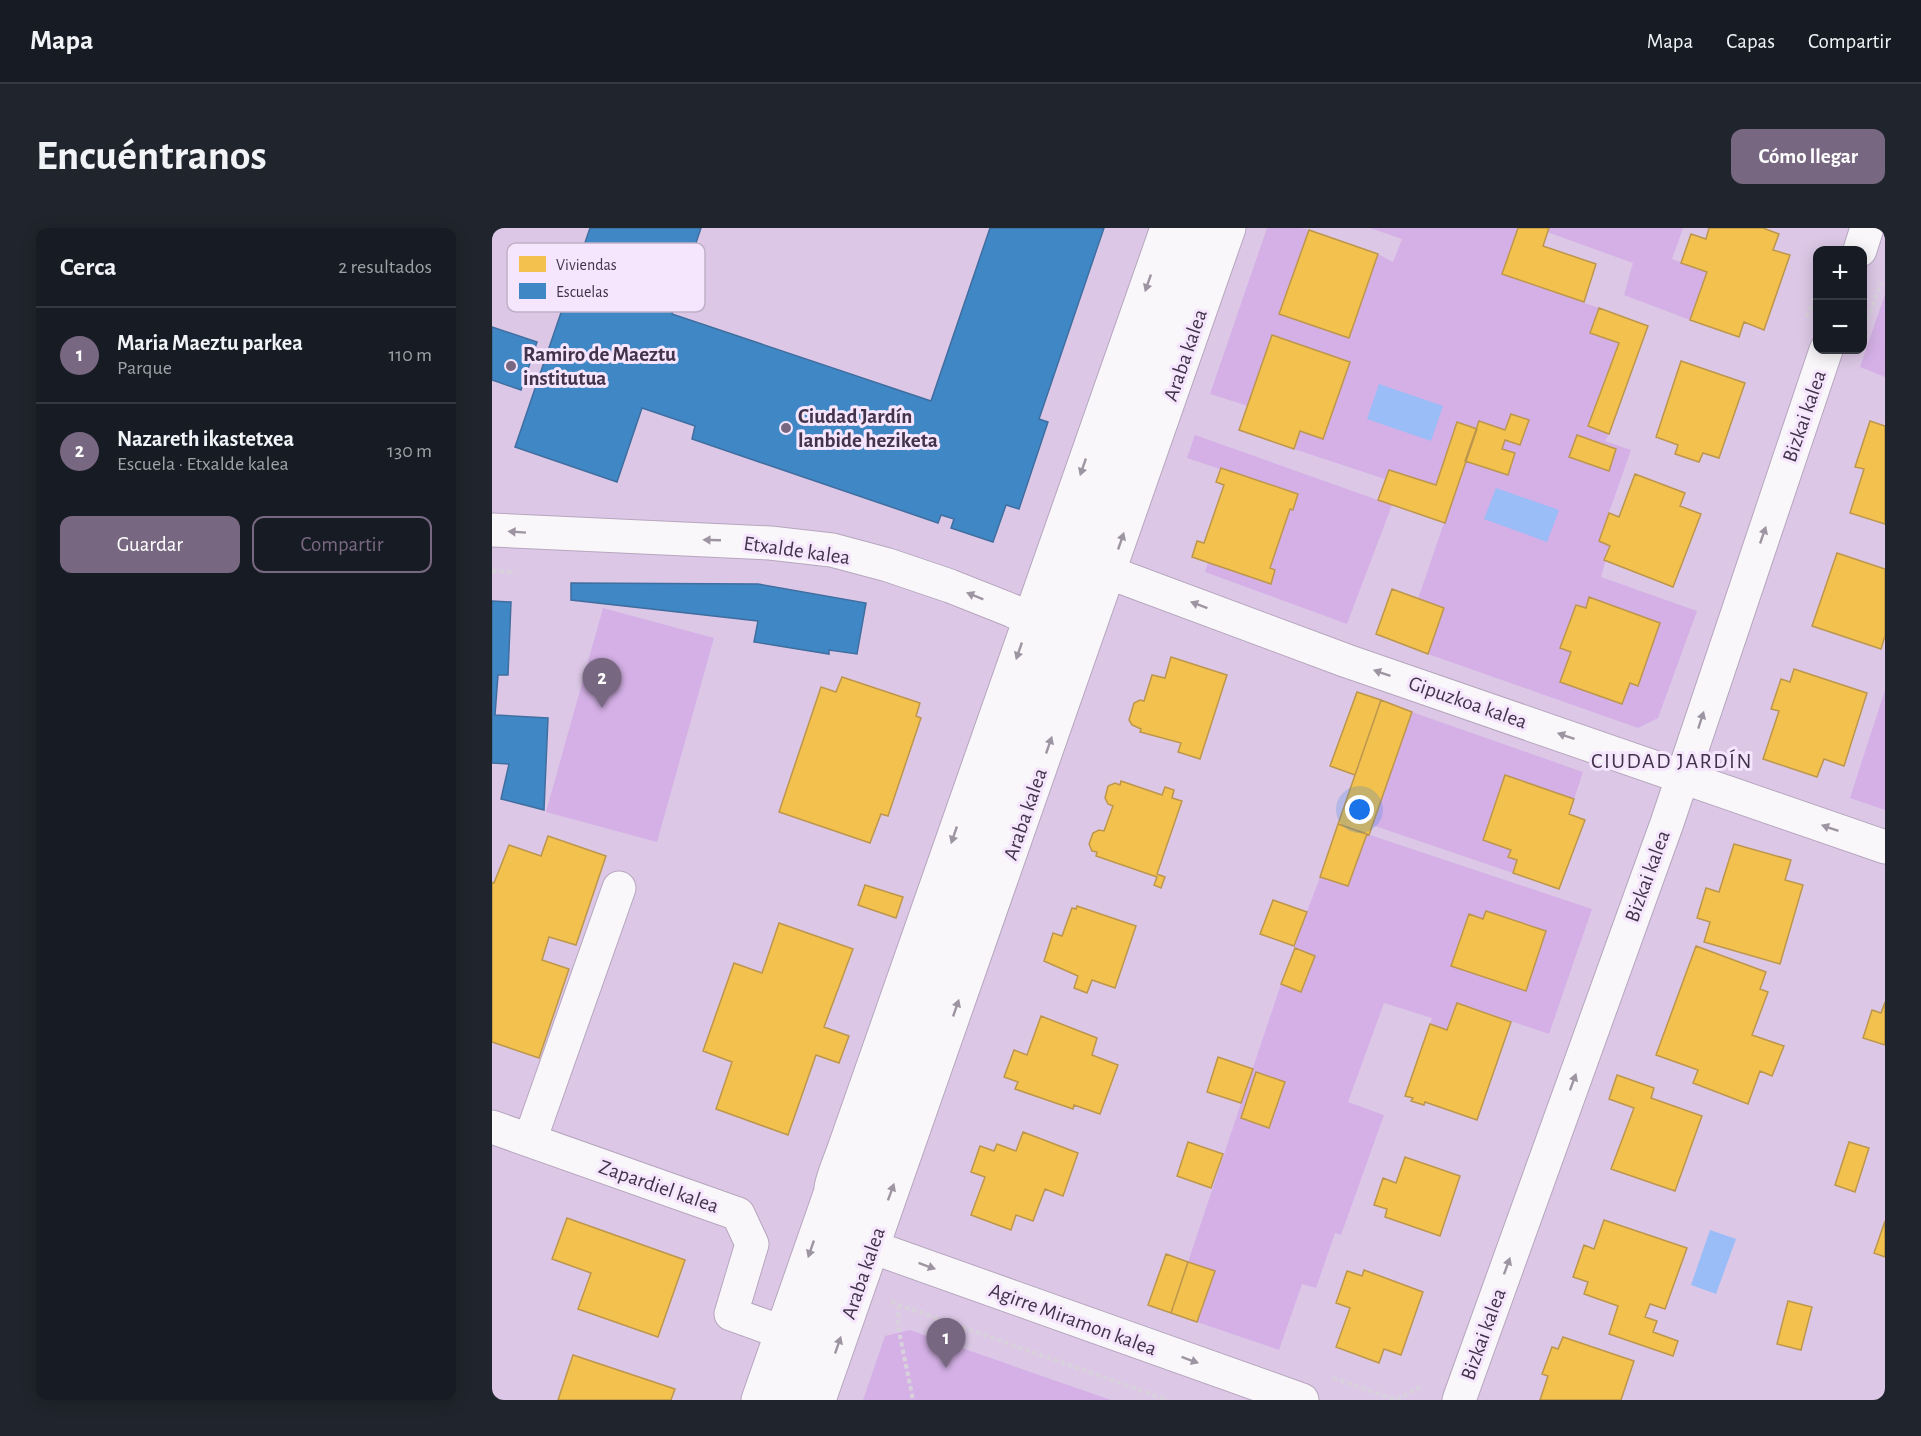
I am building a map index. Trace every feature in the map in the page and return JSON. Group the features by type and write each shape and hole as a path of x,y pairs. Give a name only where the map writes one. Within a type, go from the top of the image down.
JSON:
{"street":[{"name":"Araba kalea","path":"1082,562 1167,228"},
{"name":"Araba kalea","path":"819,1400 861,1238 1056,635 1198,228"},
{"name":"Araba kalea","path":"861,1238 832,1210 831,1194 844,1149 1056,635 1082,562 1229,228"},
{"path":"1861,246 1867,228"},
{"name":"Bizkai kalea","path":"1459,1400 1682,777 1825,354"},
{"name":"Etxalde kalea","path":"492,530 770,543 832,550 888,565 950,586 1056,635"},
{"name":"Gipuzkoa kalea","path":"1082,562 1347,661 1885,846"},
{"path":"530,1140 618,888"},
{"name":"Zapardiel kalea","path":"492,1127 738,1214 752,1244 731,1314 782,1332"},
{"path":"758,1400 831,1194"},
{"name":"Araba kalea","path":"790,1400 861,1238"},
{"name":"Agirre Miramon kalea","path":"861,1238 1302,1400"}],"path":[{"path":"1867,322 1881,281"},
{"path":"492,572 515,572"},
{"path":"885,1299 1168,1400"},
{"path":"899,1305 898,1326 914,1400"},
{"path":"1331,1377 1396,1400 1426,1383"},
{"path":"1373,1400 1376,1393"}],"shaded area":[{"path":"1267,228 1309,230 1280,314 1349,338 1378,254 1393,262 1402,239 1370,228 1518,228 1502,274 1599,308 1590,332 1619,343 1589,426 1609,434 1605,441 1631,450 1599,541 1610,546 1601,577 1697,611 1658,718 1638,728 1428,654 1444,608 1418,599 1465,461 1508,475 1515,453 1502,449 1505,440 1520,445 1528,420 1511,414 1505,430 1480,421 1477,429 1457,422 1436,485 1389,470 1385,479 1294,449 1300,431 1323,439 1349,361 1272,335 1248,406 1210,394"},
{"path":"1549,228 1683,228 1672,259 1707,272 1690,320 1624,295 1633,263 1547,232"},
{"path":"1885,294 1885,377 1860,367 1864,354 1867,354 1867,347"},
{"path":"1195,435 1392,505 1347,624 1205,572 1208,562 1271,583 1275,570 1270,568 1290,509 1294,510 1298,495 1187,458"},
{"path":"603,608 714,638 657,842 546,812"},
{"path":"1885,690 1885,810 1850,798"},
{"path":"1412,712 1583,772 1574,799 1505,776 1483,840 1511,850 1508,857 1517,860 1513,873 1372,825"},
{"path":"1367,834 1592,909 1549,1034 1457,1003 1447,1030 1430,1024 1432,1018 1384,1003 1348,1102 1384,1115 1341,1235 1335,1233 1316,1288 1302,1284 1279,1350 1197,1322 1215,1271 1188,1262 1281,984 1301,991 1314,956 1294,946 1320,877 1348,886"},
{"path":"910,1330 1111,1400 863,1400 885,1336"}],"water":[{"path":"1379,384 1443,406 1431,441 1367,419"},
{"path":"1496,488 1559,510 1547,542 1484,519"},
{"path":"1710,1230 1736,1239 1716,1294 1691,1285"}],"building: Viviendas":[{"path":"1518,228 1549,228 1543,246 1596,264 1584,302 1502,274"},
{"path":"1709,228 1763,228 1779,234 1773,250 1790,255 1764,330 1744,322 1739,337 1690,320 1707,272 1681,263 1691,234 1706,239"},
{"path":"1309,230 1378,254 1349,338 1279,314"},
{"path":"1599,308 1648,326 1609,434 1588,426 1619,343 1590,333"},
{"path":"1272,335 1350,362 1323,439 1300,431 1294,449 1239,430"},
{"path":"1681,361 1745,383 1719,458 1703,453 1699,462 1675,454 1678,445 1656,437"},
{"path":"1511,414 1529,420 1520,445 1505,440 1502,449 1515,453 1508,475 1465,461 1479,421 1505,430"},
{"path":"1870,421 1885,426 1885,524 1850,513 1864,469 1855,467"},
{"path":"1457,422 1477,429 1445,523 1378,500 1389,470 1436,485"},
{"path":"1577,435 1616,449 1609,471 1569,457"},
{"path":"1221,468 1298,494 1293,510 1290,509 1270,568 1275,570 1271,584 1192,557 1197,541 1204,543 1224,485 1216,482"},
{"path":"1635,474 1685,493 1680,506 1701,514 1673,587 1604,560 1610,546 1599,541 1609,513 1619,517"},
{"path":"1837,553 1885,569 1885,636 1881,649 1812,626"},
{"path":"1392,589 1444,608 1428,654 1376,634"},
{"path":"1589,597 1660,623 1638,686 1630,683 1622,704 1560,682 1571,652 1560,648 1576,605 1586,608"},
{"path":"1171,657 1227,675 1200,759 1178,752 1181,743 1140,732 1141,729 1132,725 1129,720 1134,703 1144,701 1152,675 1165,678"},
{"path":"1794,669 1867,693 1844,766 1824,759 1817,777 1763,759 1779,711 1771,709 1781,679 1790,682"},
{"path":"842,677 920,703 916,716 921,718 888,816 881,814 870,843 779,812 821,687 836,692"},
{"path":"1357,692 1381,700 1355,775 1330,766"},
{"path":"1381,700 1412,712 1369,835 1338,824"},
{"path":"1505,775 1574,799 1569,814 1585,820 1559,889 1513,873 1517,860 1508,857 1511,850 1483,840"},
{"path":"1121,781 1162,795 1165,787 1174,790 1172,798 1182,801 1157,874 1165,877 1161,888 1154,885 1157,877 1096,856 1097,852 1092,851 1089,844 1093,833 1099,830 1104,831 1113,806 1108,804 1105,798 1108,786 1115,783 1120,785"},
{"path":"1338,824 1367,834 1348,886 1320,877"},
{"path":"548,836 606,856 576,945 549,937 542,960 569,969 539,1058 492,1042 492,882 494,883 509,845 541,856"},
{"path":"1734,844 1791,860 1785,880 1803,885 1780,964 1704,942 1710,922 1697,918 1706,888 1719,892"},
{"path":"865,885 903,897 896,918 858,905"},
{"path":"1273,900 1307,912 1294,946 1260,934"},
{"path":"1077,906 1136,926 1115,988 1092,980 1087,993 1074,988 1078,976 1044,961 1053,933 1062,936 1072,908 1076,909"},
{"path":"1486,911 1546,931 1526,991 1451,966 1469,914 1483,919"},
{"path":"779,923 853,949 824,1027 849,1036 839,1063 816,1055 788,1135 716,1109 732,1062 703,1051 734,963 762,973"},
{"path":"1696,946 1766,972 1760,989 1768,992 1752,1035 1784,1046 1772,1076 1760,1071 1748,1104 1693,1083 1698,1070 1656,1055"},
{"path":"1295,948 1315,956 1301,992 1281,984"},
{"path":"1885,1002 1885,1045 1863,1038 1872,1010 1881,1013"},
{"path":"1457,1003 1511,1022 1477,1120 1425,1102 1424,1105 1411,1101 1413,1098 1405,1096 1430,1024 1447,1030"},
{"path":"1041,1016 1097,1038 1092,1055 1118,1065 1100,1114 1074,1105 1073,1109 1015,1089 1018,1082 1004,1077 1014,1050 1027,1055"},
{"path":"1218,1057 1253,1069 1241,1103 1207,1092"},
{"path":"1256,1072 1285,1082 1269,1128 1241,1118"},
{"path":"1617,1075 1654,1088 1651,1098 1702,1116 1675,1191 1611,1169 1634,1108 1609,1099"},
{"path":"1023,1132 1078,1153 1063,1196 1045,1189 1033,1221 1016,1215 1011,1230 971,1215 985,1177 971,1172 980,1146 994,1151 997,1144 1016,1151"},
{"path":"1188,1142 1223,1154 1211,1188 1177,1176"},
{"path":"1849,1142 1869,1148 1855,1192 1835,1185"},
{"path":"1405,1157 1460,1176 1440,1236 1385,1217 1387,1209 1374,1205 1383,1178 1396,1183"},
{"path":"567,1218 685,1260 658,1337 578,1309 591,1273 552,1259"},
{"path":"1604,1220 1687,1248 1665,1309 1650,1304 1645,1317 1657,1321 1653,1332 1678,1341 1673,1356 1609,1334 1618,1306 1584,1294 1588,1282 1573,1277 1584,1245 1594,1249"},
{"path":"1885,1221 1885,1257 1874,1253"},
{"path":"1166,1254 1188,1262 1171,1313 1148,1305"},
{"path":"1188,1262 1215,1271 1197,1322 1171,1313"},
{"path":"1364,1270 1423,1292 1401,1355 1384,1349 1379,1363 1336,1347 1350,1308 1336,1303 1347,1271 1362,1276"},
{"path":"1788,1301 1812,1307 1801,1350 1777,1344"},
{"path":"1563,1337 1634,1361 1621,1400 1540,1400 1548,1376 1542,1374 1552,1347 1558,1349"},
{"path":"573,1355 675,1389 671,1400 558,1400"}],"building: Escuelas":[{"path":"590,228 701,228 696,243 585,243"},
{"path":"990,228 1104,228 1039,419 1048,422 1019,509 1006,505 993,542 951,528 954,519 941,515 938,523 692,439 695,426 642,408 617,482 515,447 561,312 673,312 672,314 931,401"},
{"path":"492,327 537,342 521,390 492,380"},
{"path":"571,583 758,584 866,603 857,654 829,650 829,654 754,642 758,621 571,600"},
{"path":"492,601 511,602 508,675 498,675 495,715 548,718 544,810 501,799 509,764 492,763"}],"place":[{"name":"Ramiro de Maeztu institutua","path":"511,366"},
{"name":"Ciudad Jardín lanbide heziketa","path":"786,428"},
{"name":"Nazareth ikastetxea","path":"602,708"},
{"name":"Maria Maeztu parkea","path":"946,1368"}],"district":[{"name":"CIUDAD JARDÍN","path":"1672,760"}]}
